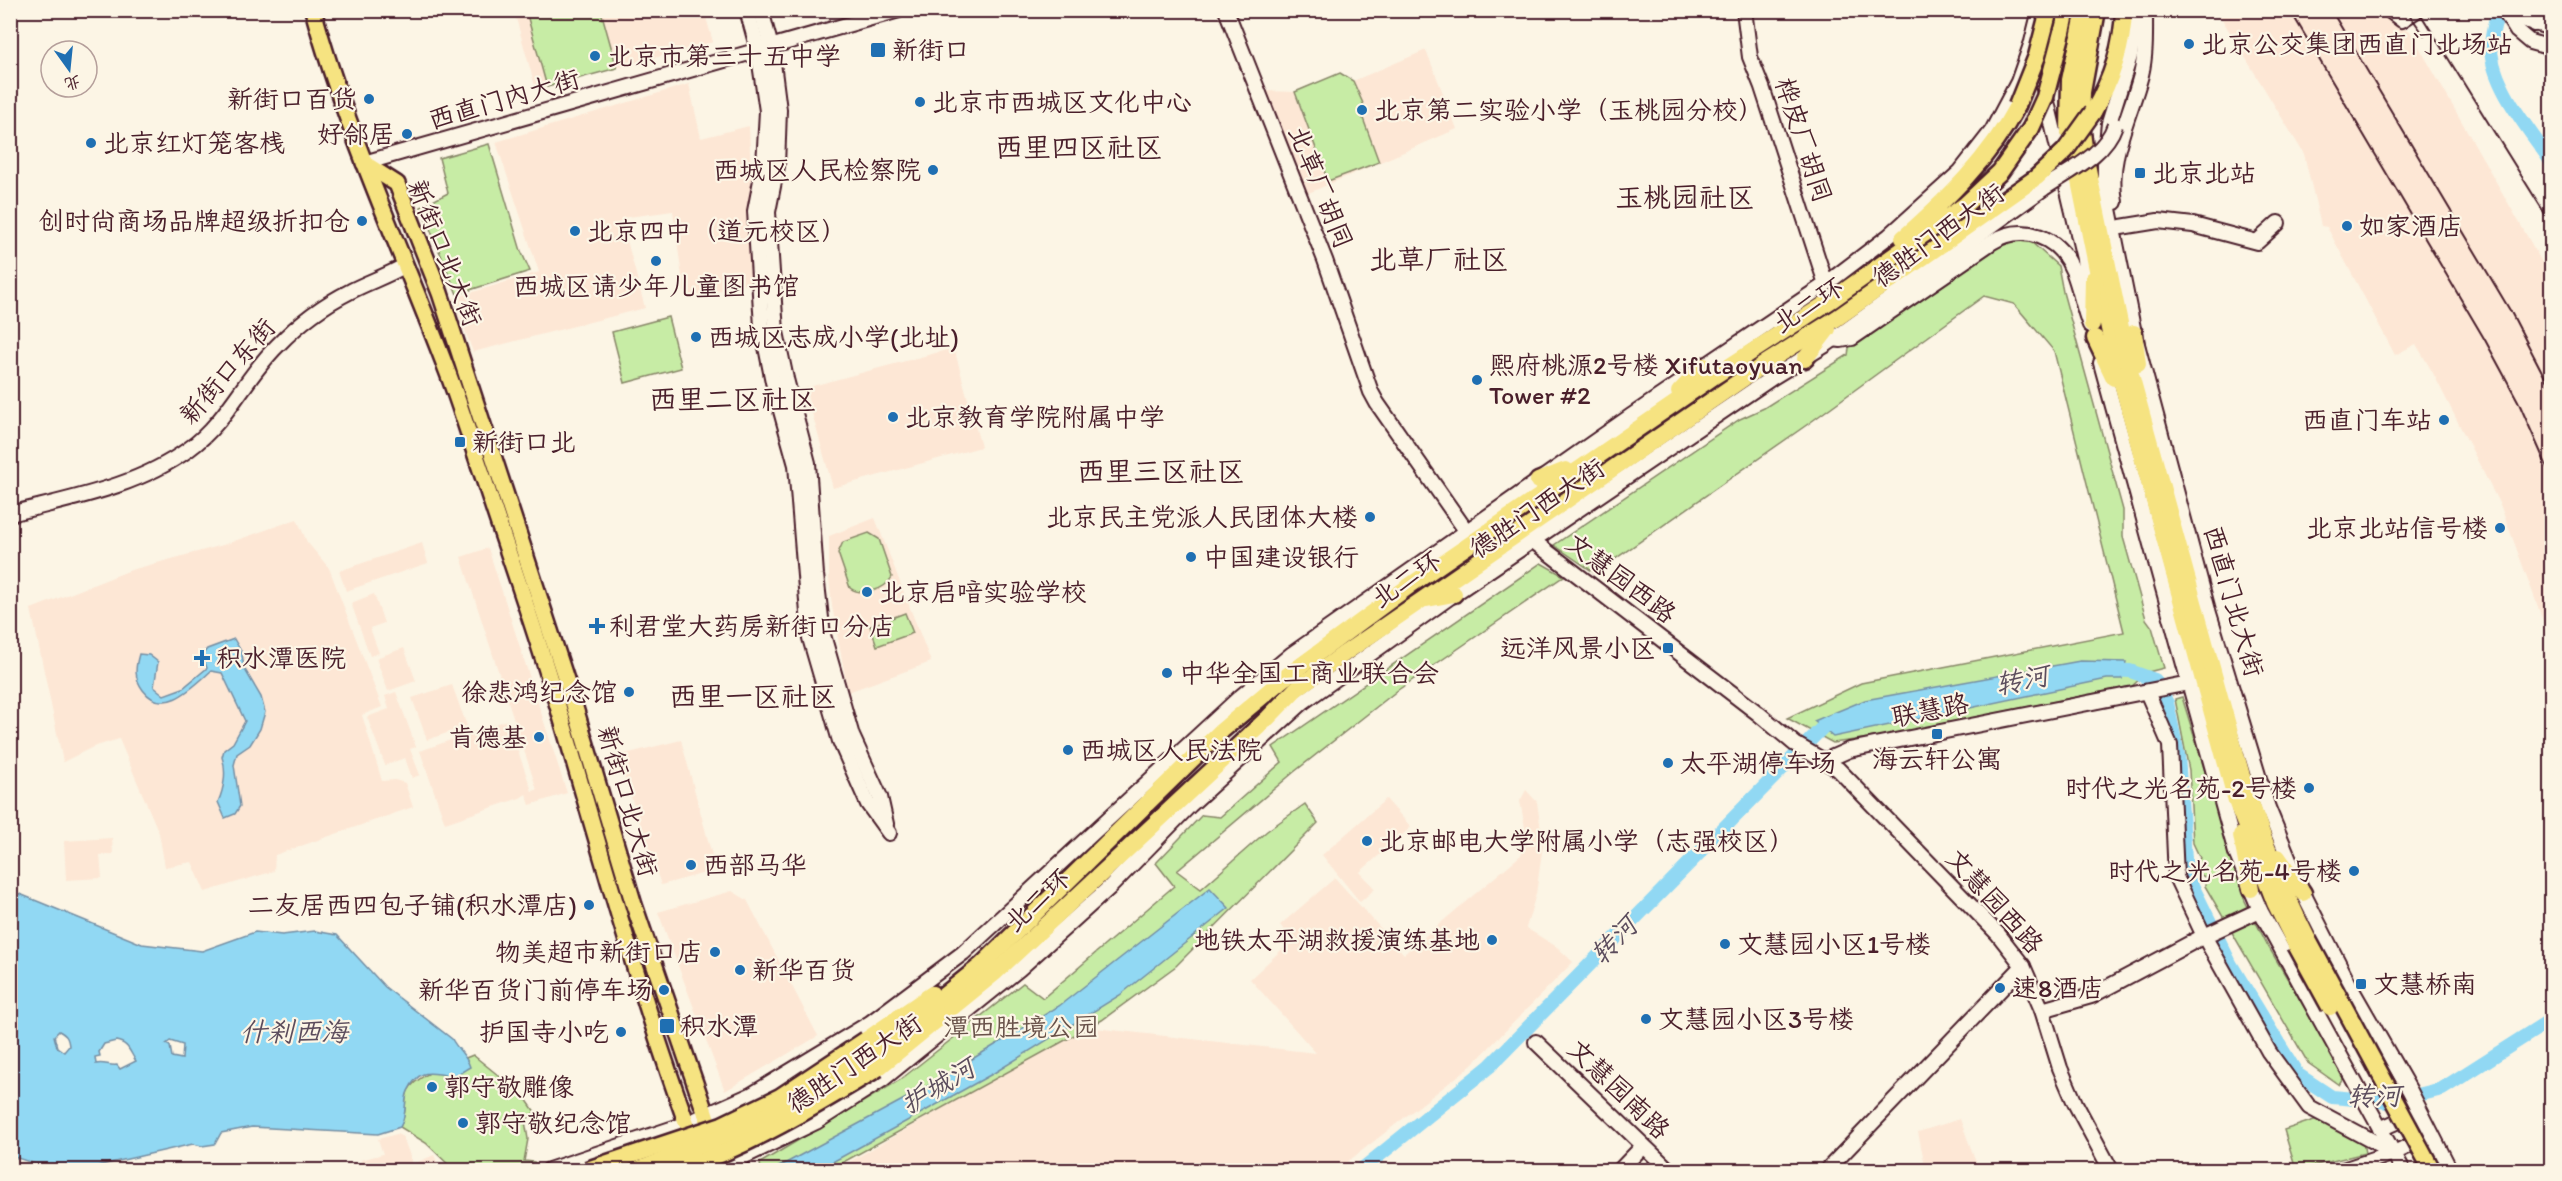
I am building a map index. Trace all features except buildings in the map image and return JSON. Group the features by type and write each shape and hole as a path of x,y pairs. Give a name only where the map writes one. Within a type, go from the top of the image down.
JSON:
{"highway":[{"path":"1829,291 1895,245 1962,182 1996,142 2017,106 2037,56 2049,10"},
{"name":"北二环","path":"680,1170 715,1158 770,1133 871,1055 936,992 982,965 1221,731 1284,678 1409,586 1653,419 1829,291 1976,196 2007,164 2031,128 2047,91 2067,10"},
{"name":"西直门北大街","path":"2085,10 2071,75 2068,119 2074,162 2242,776 2302,942 2420,1170"},
{"name":"西直门北大街","path":"2097,10 2084,77 2081,124 2115,358 2236,801 2275,903 2302,942 2441,1169"},
{"name":"北二环","path":"638,1170 703,1147 756,1123 821,1088 996,972 1268,718 1296,688 1766,363 2040,183 2093,112 2115,64 2124,10"},
{"path":"2100,253 2125,296 2133,329 2145,421"},
{"path":"2100,253 2094,331 2129,411"},
{"path":"1805,359 1837,318"},
{"path":"1653,419 1704,366"},
{"path":"1538,481 1595,459"},
{"path":"1421,600 1454,594"},
{"path":"1221,731 1238,699"},
{"path":"1251,748 1268,718"},
{"path":"2236,801 2251,889"},
{"path":"2259,828 2303,893"},
{"path":"587,1170 722,1125 871,1055"}],"main road":[{"path":"313,10 325,54 364,163"},
{"name":"新街口北大街","path":"364,163 447,369 538,643 628,945 686,1124 704,1170"},
{"name":"新街口北大街","path":"364,163 397,184 440,293 573,701 634,905 706,1115 720,1170"}],"street":[{"path":"747,10 764,48 779,110 777,166 768,212 776,332 808,463 823,635 852,736 880,797 889,833 868,804 840,741 810,638 795,465 773,382 762,327 755,211 764,165 766,111 764,48 761,10"},
{"name":"西直门内大街","path":"364,163 899,10"},
{"name":"北草厂胡同","path":"1226,10 1324,260 1374,398 1467,531"},
{"name":"桦皮厂胡同","path":"1744,10 1750,57 1829,291"},
{"path":"1829,291 1960,172 2003,113 2018,82 2040,10"},
{"path":"2389,10 2402,20 2417,10"},
{"path":"2534,24 2552,11"},
{"path":"2505,13 2552,28"},
{"path":"2505,13 2517,31 2530,42 2552,48"},
{"path":"2127,293 2128,263 2115,198 2115,162 2120,139 2142,72 2145,48 2142,14"},
{"name":"德胜门西大街","path":"720,1170 740,1165 816,1122 861,1094 920,1051 1019,969 1110,887 1158,836 1303,702 1532,540 1773,377 1805,359 2040,183 2102,147 2110,138 2136,63 2142,14"},
{"name":"西直门北大街","path":"2142,14 2109,123 2104,169 2107,204 2133,329 2208,610 2268,808 2303,893 2352,990 2432,1134 2441,1169"},
{"path":"2032,42 2084,259 2088,307 2094,331 2236,853 2260,910 2403,1170"},
{"path":"2121,227 2158,221 2193,225 2257,242 2278,223"},
{"path":"1833,339 1852,338 1990,243 2004,236 2021,232 2042,237 2066,257 2073,269 2094,331"},
{"name":"新街口东街","path":"10,514 109,488 153,472 191,449 221,419 276,346 312,314 350,291 404,266"},
{"name":"德胜门西大街","path":"549,1170 686,1124 751,1095 870,1023 963,953 1238,699 1292,654 1704,366 1829,291"},
{"name":"文慧园西路","path":"1532,540 1795,744 1840,771 1998,934 2024,966 2042,1010 2064,1077 2111,1170"},
{"name":"联慧路","path":"1824,761 1849,750 2188,683"},
{"path":"2150,691 2170,745 2176,877 2205,939 2269,1052 2309,1107 2394,1153"},
{"path":"2042,1010 2091,996 2260,910"},
{"path":"1827,1170 2024,966"},
{"name":"文慧园南路","path":"1536,1042 1669,1170"},
{"path":"833,1047 861,1094"},
{"path":"2379,1126 2421,1112"},
{"name":"德胜门西大街","path":"603,1170 647,1155 686,1124"},
{"path":"2343,1170 2394,1153 2432,1134"},
{"path":"1620,1170 1643,1146"}],"shaded area":[{"name":"北京市第三十五中学","path":"514,11 717,11 705,14 713,42 536,90"},
{"name":"北京北站","path":"2217,11 2376,11 2410,31 2551,278 2551,642 2501,507 2433,373 2416,344 2395,355 2327,227 2321,226 2304,154"},
{"name":"北京第二实验小学（玉桃园分校）","path":"1426,50 1457,129 1304,195 1266,91 1295,92 1340,73 1353,81"},
{"name":"北京四中（道元校区）","path":"689,84 701,138 749,126 755,282 685,299 673,211 621,218 645,308 473,352 453,298 539,272 496,142"},
{"name":"北京教育学院附属中学","path":"954,348 981,447 833,488 805,388"},
{"name":"北京启喑实验学校","path":"875,518 931,662 848,692 832,606 829,536"},
{"name":"积水潭医院","path":"297,519 307,542 329,568 382,707 362,715 382,781 395,780 405,783 413,807 275,855 274,871 205,892 192,862 165,867 159,833 119,739 93,747 63,762 31,609 131,570 223,545"},
{"path":"422,543 428,563 346,591 339,571"},
{"path":"488,548 567,793 530,805 526,794 445,823 420,751 507,720 532,791 537,790 461,557"},
{"path":"374,594 384,623 370,628 379,653 370,656 351,603"},
{"path":"404,648 416,681 388,691 376,658"},
{"path":"452,685 467,726 427,740 412,698"},
{"path":"396,692 416,747 410,749 420,775 412,778 405,758 385,765 367,717 389,709 385,696"},
{"path":"681,740 716,870 661,885 617,756"},
{"path":"1526,790 1537,802 1543,845 1536,894 1526,928 1557,947 1573,962 1472,1065 1337,1170 835,1170 1085,1027 1316,1053 1250,979 1292,940 1280,925 1335,878 1404,954 1521,855 1527,838 1520,801"},
{"name":"北京邮电大学附属小学（志强校区）","path":"1386,799 1411,827 1360,872 1375,889 1360,902 1322,855"},
{"path":"112,838 113,854 100,855 102,878 66,880 64,841"},
{"path":"732,891 747,900 818,1036 725,1091 658,912"},
{"path":"1960,1119 1979,1170 1926,1170 1918,1132"},
{"path":"397,1134 403,1137 413,1164 434,1155 440,1170 364,1170 361,1160 383,1154 378,1139"}],"green space":[{"path":"526,11 601,11 617,68 547,87"},
{"path":"1340,73 1353,81 1365,108 1361,113 1379,162 1328,181 1295,92"},
{"path":"489,144 521,251 530,271 457,294 421,207 448,193 439,158"},
{"path":"2013,239 2030,241 2058,266 2063,292 2123,510 2123,537 2146,619 2152,627 2164,668 2148,672 2132,686 1876,737 1833,743 1787,718 1861,683 2124,632 2054,351 2014,304 1984,296 1808,424 1595,573 1554,545 1740,419 1764,408 1848,355 1850,342 1995,244"},
{"path":"668,317 681,368 625,383 612,332"},
{"path":"869,533 879,539 892,577 879,589 867,592 855,591 850,588 838,553 843,542"},
{"name":"潭西胜境公园","path":"1541,563 1564,576 1398,690 1294,772 1177,871 1201,889 1267,831 1305,804 1318,823 1176,966 1102,1020 829,1170 761,1170 760,1163 900,1080 1023,983 1043,998 1174,886 1156,863 1202,815 1220,817 1282,762 1273,747"},
{"path":"905,613 913,633 877,646 870,626"},
{"path":"2182,697 2245,901 2268,946 2345,1076 2339,1085 2308,1063 2205,886 2205,877 2197,873 2196,862 2200,858 2193,843 2189,770 2175,699"},
{"path":"473,1055 524,1096 535,1112 525,1121 528,1139 524,1161 534,1162 539,1168 533,1170 454,1170 426,1143 400,1127 408,1091 412,1085 427,1074"},
{"path":"2317,1119 2363,1142 2365,1153 2296,1170 2284,1130"}],"water":[{"path":"234,639 242,653 244,668 261,697 265,712 260,729 250,745 237,754 234,765 240,806 235,814 225,818 218,802 224,780 222,757 224,750 233,743 245,721 222,673 211,671 178,697 169,701 160,701 151,698 143,690 138,681 136,668 139,654 149,655 158,662 154,687 164,695 183,688 207,668 202,655 207,649"},
{"path":"2080,661 2126,662 2122,679 2107,679 1833,737 1814,721 1865,700"},
{"name":"护城河","path":"1210,888 1229,908 1120,995 994,1073 818,1170 773,1170 923,1089 1059,1006"},
{"name":"什刹西海","path":"10,890 142,944 202,951 255,932 282,935 315,931 337,935 385,987 452,1039 467,1059 470,1067 458,1074 431,1073 419,1076 408,1091 400,1127 378,1134 252,1127 221,1133 215,1144 202,1146 193,1144 97,1166 42,1166 11,1156","holes":["59,1031 68,1040 69,1046 64,1052 57,1047 54,1036","116,1041 124,1044 136,1061 120,1069 117,1065 96,1064 95,1057 100,1056 99,1052 104,1044","170,1041 183,1045 182,1059 172,1057 170,1046 166,1044"]}],"waterway":[{"name":"转河","path":"2498,10 2491,48 2498,78 2514,108 2552,163"},
{"name":"转河","path":"2108,670 2130,671 2155,680 2167,703 2178,755 2186,873 2231,965 2297,1074 2332,1097 2390,1102 2442,1089 2552,1019"},
{"name":"转河","path":"1361,1170 1490,1066 1825,725 1836,719"}],"railway":[{"path":"2290,10 2485,340 2518,401 2552,478"},
{"path":"2331,10 2511,312 2552,391"},
{"path":"2406,10 2424,35"},
{"path":"2418,10 2552,225"}],"place":[{"name":"北京公交集团西直门北场站","path":"2189,44"},
{"name":"新街口","path":"878,50"},
{"name":"北京市第三十五中学","path":"595,56"},
{"name":"新街口百货","path":"369,99"},
{"name":"北京市西城区文化中心","path":"920,102"},
{"name":"北京第二实验小学（玉桃园分校）","path":"1362,110"},
{"name":"好邻居","path":"407,134"},
{"name":"北京红灯笼客栈","path":"91,143"},
{"name":"西城区人民检察院","path":"933,170"},
{"name":"北京北站","path":"2140,173"},
{"name":"创时尚商场品牌超级折扣仓","path":"362,221"},
{"name":"如家酒店","path":"2347,226"},
{"name":"北京四中（道元校区）","path":"575,231"},
{"name":"西城区请少年儿童图书馆","path":"656,261"},
{"name":"西城区志成小学(北址)","path":"696,337"},
{"name":"熙府桃源2号楼 Xifutaoyuan Tower #2","path":"1477,380"},
{"name":"北京教育学院附属中学","path":"893,417"},
{"name":"西直门车站","path":"2444,420"},
{"name":"新街口北","path":"460,442"},
{"name":"北京民主党派人民团体大楼","path":"1370,517"},
{"name":"北京北站信号楼","path":"2500,528"},
{"name":"中国建设银行","path":"1191,557"},
{"name":"北京启喑实验学校","path":"867,592"},
{"name":"利君堂大药房新街口分店","path":"597,626"},
{"name":"远洋风景小区","path":"1668,648"},
{"name":"积水潭医院","path":"202,658"},
{"name":"中华全国工商业联合会","path":"1167,673"},
{"name":"徐悲鸿纪念馆","path":"629,692"},
{"name":"海云轩公寓","path":"1937,734"},
{"name":"肯德基","path":"539,737"},
{"name":"西城区人民法院","path":"1068,750"},
{"name":"太平湖停车场","path":"1668,763"},
{"name":"时代之光名苑-2号楼","path":"2309,788"},
{"name":"北京邮电大学附属小学（志强校区）","path":"1367,841"},
{"name":"西部马华","path":"691,865"},
{"name":"时代之光名苑-4号楼","path":"2354,871"},
{"name":"二友居西四包子铺(积水潭店)","path":"589,905"},
{"name":"地铁太平湖救援演练基地","path":"1492,940"},
{"name":"文慧园小区1号楼","path":"1725,944"},
{"name":"物美超市新街口店","path":"715,952"},
{"name":"新华百货","path":"740,970"},
{"name":"文慧桥南","path":"2361,984"},
{"name":"速8酒店","path":"2000,988"},
{"name":"新华百货门前停车场","path":"664,990"},
{"name":"文慧园小区3号楼","path":"1646,1019"},
{"name":"积水潭","path":"667,1026"},
{"name":"护国寺小吃","path":"621,1032"},
{"name":"郭守敬雕像","path":"432,1087"},
{"name":"郭守敬纪念馆","path":"463,1123"}],"district":[{"name":"西里四区社区","path":"1079,147"},
{"name":"玉桃园社区","path":"1685,197"},
{"name":"北草厂社区","path":"1439,259"},
{"name":"西里二区社区","path":"733,399"},
{"name":"西里三区社区","path":"1161,471"},
{"name":"西里一区社区","path":"753,696"}]}
